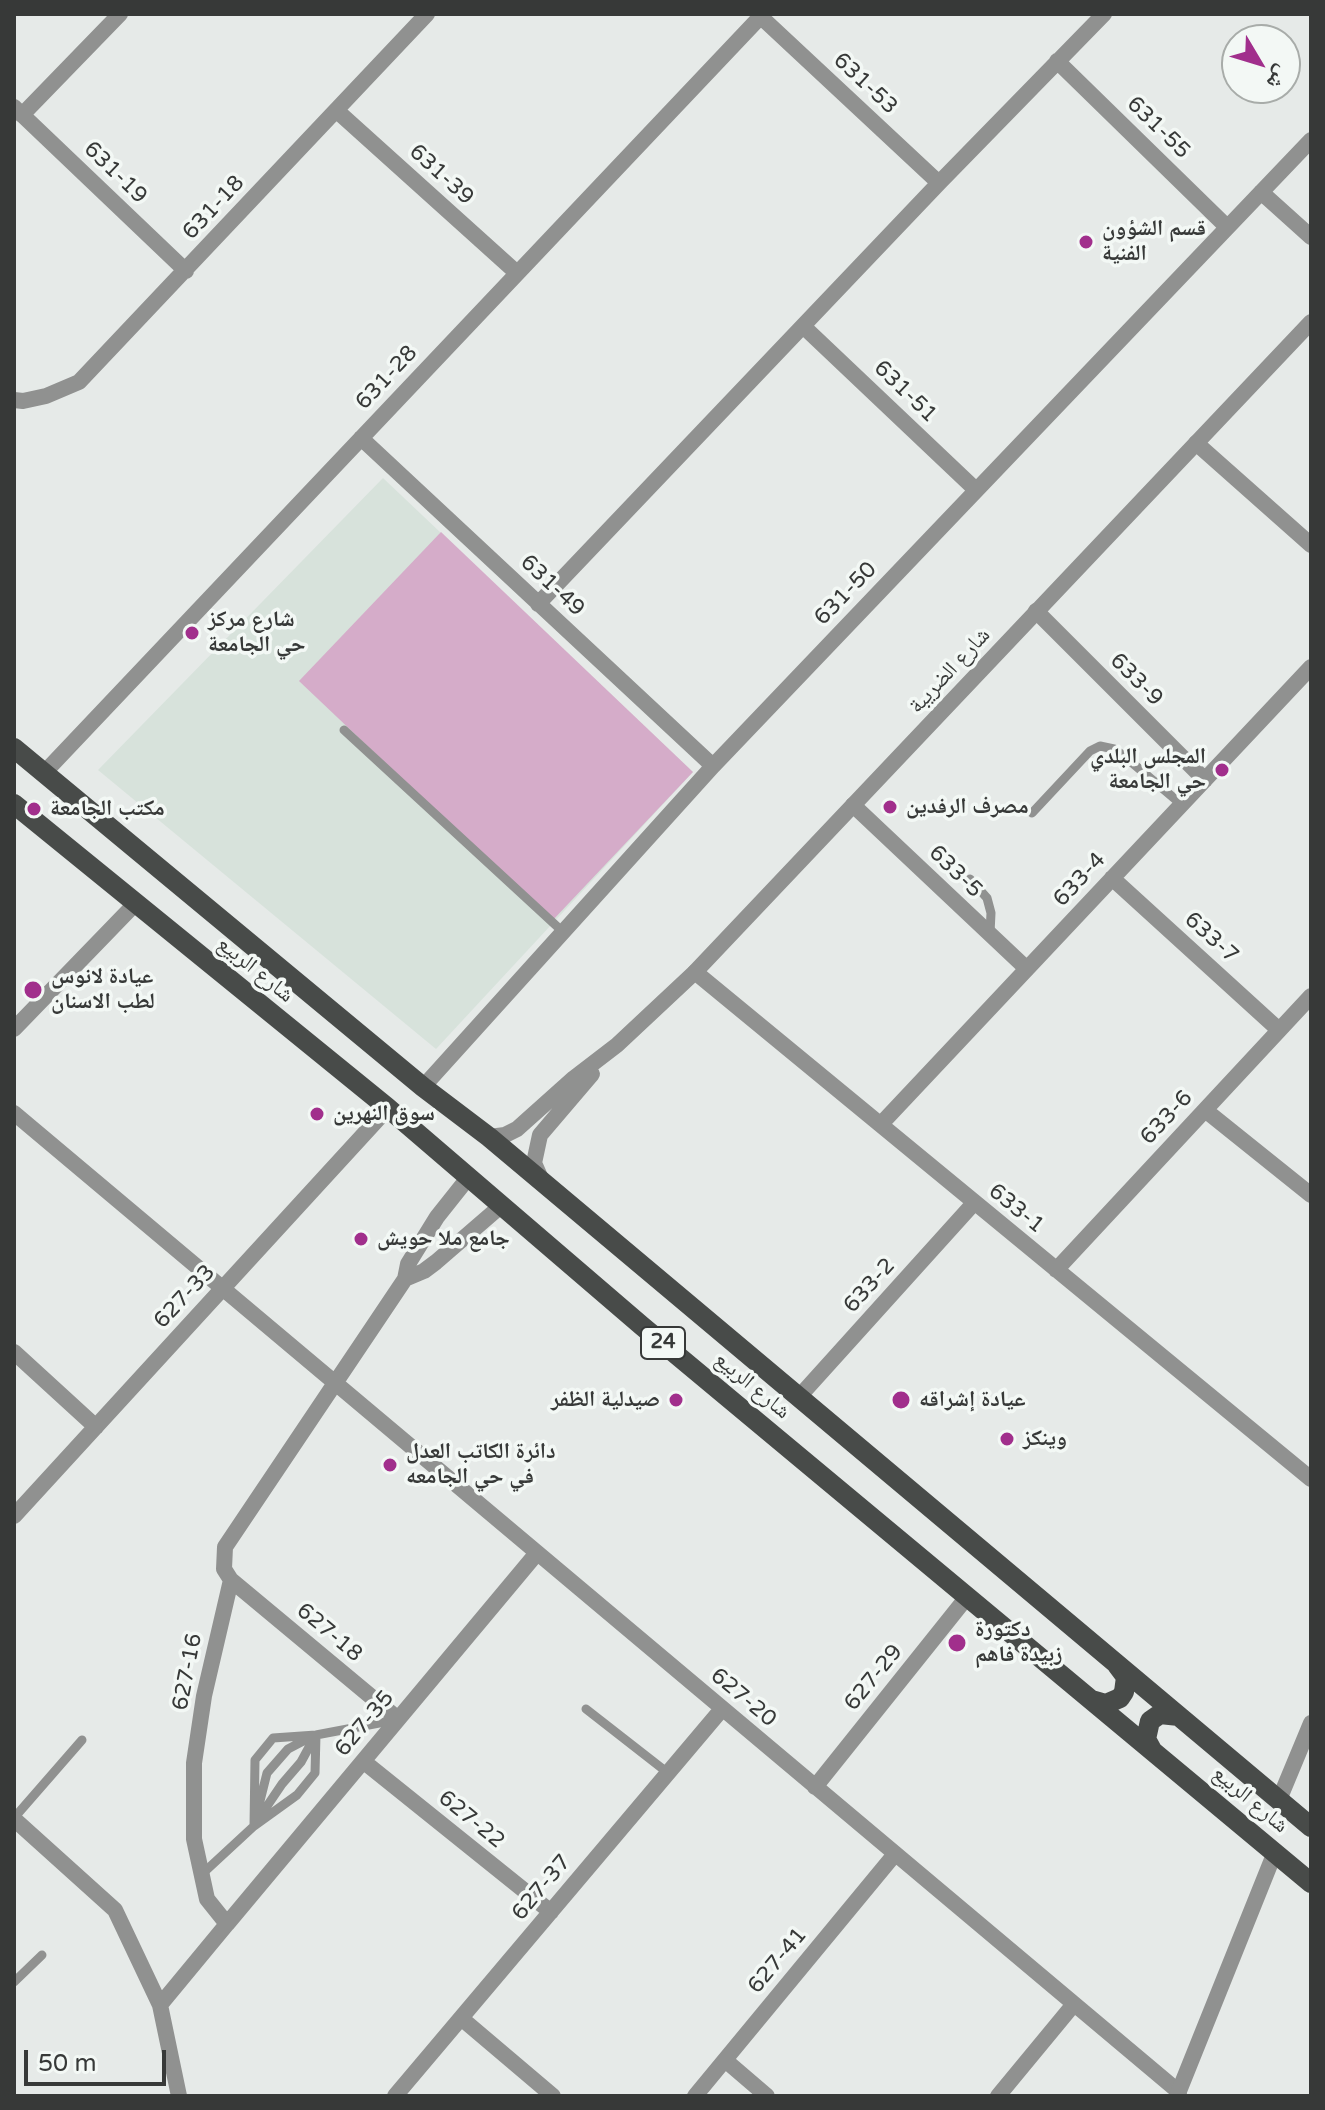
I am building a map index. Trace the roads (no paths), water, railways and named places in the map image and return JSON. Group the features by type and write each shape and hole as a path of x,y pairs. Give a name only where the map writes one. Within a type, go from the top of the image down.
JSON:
{"main road":[{"name":"شارع الربيع","path":"14,748 423,1087 489,1137 1311,1827"},
{"name":"شارع الربيع","path":"14,804 388,1108 1311,1883"},
{"path":"1092,1700 1106,1704 1120,1698 1126,1677 1117,1665"},
{"path":"1152,1750 1145,1733 1150,1721 1167,1713 1179,1716"}],"street":[{"path":"18,111 120,14"},
{"name":"631-18","path":"14,400 46,396 79,382 427,14"},
{"path":"538,604 1104,14"},
{"name":"631-53","path":"762,15 939,183"},
{"name":"631-28","path":"44,773 762,15"},
{"name":"631-55","path":"1057,61 1227,227"},
{"name":"631-39","path":"336,110 517,273"},
{"name":"631-19","path":"18,111 186,271"},
{"name":"631-50","path":"423,1087 713,766 1311,140"},
{"path":"1261,192 1311,237"},
{"name":"شارع الضريبة","path":"489,1137 505,1135 517,1129 617,1045 695,972 1311,322"},
{"name":"631-51","path":"804,327 976,490"},
{"name":"631-49","path":"361,438 713,766"},
{"path":"1196,443 1311,545"},
{"name":"633-9","path":"1036,611 1205,780"},
{"name":"633-4","path":"881,1124 1311,667"},
{"name":"633-5","path":"853,805 1027,969"},
{"name":"633-7","path":"1112,878 1279,1030"},
{"path":"14,1029 135,904"},
{"name":"633-1","path":"695,972 1311,1479"},
{"name":"633-6","path":"1056,1270 1311,996"},
{"name":"شارع الضريبة","path":"542,1182 534,1163 540,1135 617,1045"},
{"name":"627-33","path":"14,1516 388,1108"},
{"path":"1205,1110 1311,1195"},
{"name":"627-20","path":"14,1113 1178,2094"},
{"name":"627-16","path":"227,1924 207,1899 194,1839 194,1763 204,1696 231,1580 222,1560 225,1547 405,1279 408,1264 437,1217 468,1178"},
{"name":"633-2","path":"798,1398 974,1203"},
{"name":"627-16","path":"405,1279 436,1262 502,1205"},
{"path":"14,1352 96,1427"},
{"name":"627-35","path":"227,1924 537,1553"},
{"name":"627-18","path":"231,1580 398,1719"},
{"name":"627-29","path":"815,1787 967,1597"},
{"name":"627-37","path":"395,2096 722,1709"},
{"path":"1279,1800 1311,1723"},
{"name":"627-22","path":"363,1761 551,1912"},
{"path":"14,1818 115,1910 160,2005 179,2096"},
{"path":"1178,2094 1275,1852"},
{"name":"627-41","path":"695,2096 895,1854"},
{"path":"160,2005 227,1924"},
{"path":"998,2096 1074,2004"},
{"path":"461,2018 553,2096"},
{"path":"725,2060 767,2096"}],"lane":[{"path":"344,730 562,931"},
{"path":"1032,813 1090,751 1100,746 1114,749 1124,756 1181,804"},
{"path":"970,879 987,898 991,913 990,936"},
{"path":"586,1709 668,1773"},
{"path":"254,1826 255,1760 273,1738 316,1735 398,1719"},
{"path":"201,1875 254,1826 297,1795 315,1773 316,1735"},
{"path":"254,1826 301,1762 316,1735"},
{"path":"254,1826 267,1773 288,1749 316,1735"},
{"path":"14,1818 82,1740"},
{"path":"14,1982 42,1955"}],"place":[{"name":"قسم الشؤون الفنية","path":"1086,242"},
{"name":"شارع مركز حي الجامعة","path":"192,633"},
{"name":"المجلس البلدي حي الجامعة","path":"1222,770"},
{"name":"مصرف الرفدين","path":"890,807"},
{"name":"مكتب الجامعة","path":"34,809"},
{"name":"عيادة لانوس لطب الاسنان","path":"33,990"},
{"name":"سوق النهرين","path":"317,1114"},
{"name":"جامع ملا حويش","path":"361,1239"},
{"name":"صيدلية الظفر","path":"676,1400"},
{"name":"عيادة إشراقه","path":"901,1400"},
{"name":"وينكز","path":"1007,1439"},
{"name":"دائرة الكاتب العدل في حي الجامعه","path":"390,1465"},
{"name":"دكتورة زبيدة فاهم","path":"957,1643"}]}
